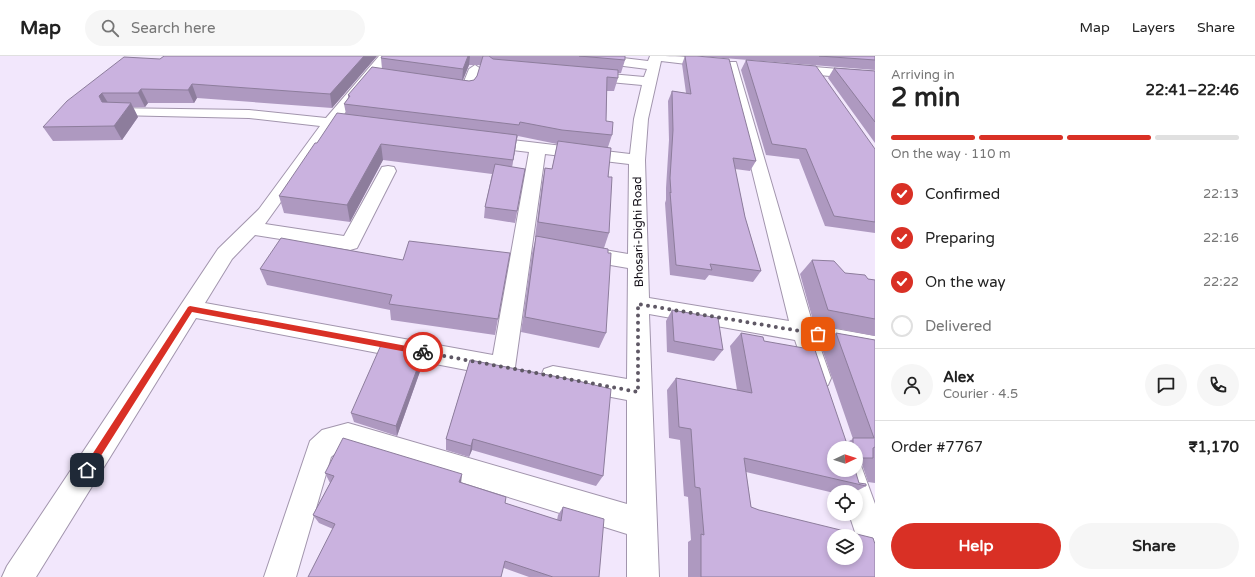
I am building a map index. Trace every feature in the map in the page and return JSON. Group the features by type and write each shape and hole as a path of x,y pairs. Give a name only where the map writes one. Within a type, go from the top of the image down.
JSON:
{"street":[{"path":"18,577 225,254 255,224 330,122 386,56"},
{"path":"577,56 654,65 740,65 803,331 825,397"},
{"path":"579,75 654,65"},
{"name":"Bhosari-Dighi Road","path":"643,577 643,524 638,392 637,160 641,119 654,65"},
{"path":"777,68 875,76"},
{"path":"437,85 468,89 475,69"},
{"path":"815,71 823,84"},
{"path":"369,75 384,78"},
{"path":"115,111 249,114 376,128"},
{"path":"476,140 637,160"},
{"path":"520,370 538,148"},
{"path":"255,224 350,243 388,171"},
{"path":"561,250 638,263"},
{"path":"638,304 803,331 875,345"},
{"path":"190,309 638,392"},
{"path":"280,577 320,450 331,439 348,435 643,524"},
{"path":"851,477 875,548"}],"building":[{"path":"164,56 364,56 330,94 192,84 188,90 141,89 138,93 102,93 99,96 102,102 131,103 114,126 43,127 67,101 124,57 160,59"},
{"path":"382,56 468,56 463,69 381,58"},
{"path":"483,56 489,56 493,59 618,70 618,78 607,77 606,121 613,122 612,135 562,130 520,122 519,125 344,104 350,96 348,95 372,67 469,81 474,80 477,76"},
{"path":"579,56 625,56 625,60"},
{"path":"685,56 729,59 756,161 733,158 745,217 761,271 710,264 712,270 676,265 670,192 671,193 670,178 673,130 672,91 691,94"},
{"path":"819,56 875,56 875,60"},
{"path":"746,60 816,66 875,149 875,222 834,216 806,149 772,144"},
{"path":"834,68 875,71 875,122"},
{"path":"337,113 517,135 513,160 381,144 347,205 279,196"},
{"path":"558,141 611,148 608,177 612,177 609,233 538,222 545,168 552,169"},
{"path":"495,164 525,169 517,211 485,207"},
{"path":"536,236 608,249 608,253 611,253 606,333 525,317"},
{"path":"281,238 403,260 409,241 510,253 498,319 389,304 392,295 260,269"},
{"path":"812,260 834,261 845,273 865,275 868,279 875,280 875,319 828,310"},
{"path":"672,310 718,318 723,350 674,341"},
{"path":"741,333 763,337 764,341 815,350 846,441 827,441 827,477 857,477 859,483 866,484 866,486 744,458 751,507 836,529 827,529 827,565 863,565 863,536 873,538 875,544 875,577 701,577 701,534 704,535 700,488 695,487 691,429 679,427 676,378 752,393"},
{"path":"836,333 875,340 875,447 873,448 873,458 863,458 863,441 853,441 853,438 874,438"},
{"path":"381,345 423,353 396,426 351,413"},
{"path":"470,360 574,380 611,389 603,476 473,439 471,446 446,439"},
{"path":"343,438 462,474 459,482 506,497 505,503 561,521 563,507 604,519 599,577 553,577 505,561 501,577 308,577 335,524 313,515 334,476 325,473"}],"way so far":[{"path":"423,352 638,392 638,304 818,334"}],"route":[{"path":"87,470 190,309 423,352"}]}
